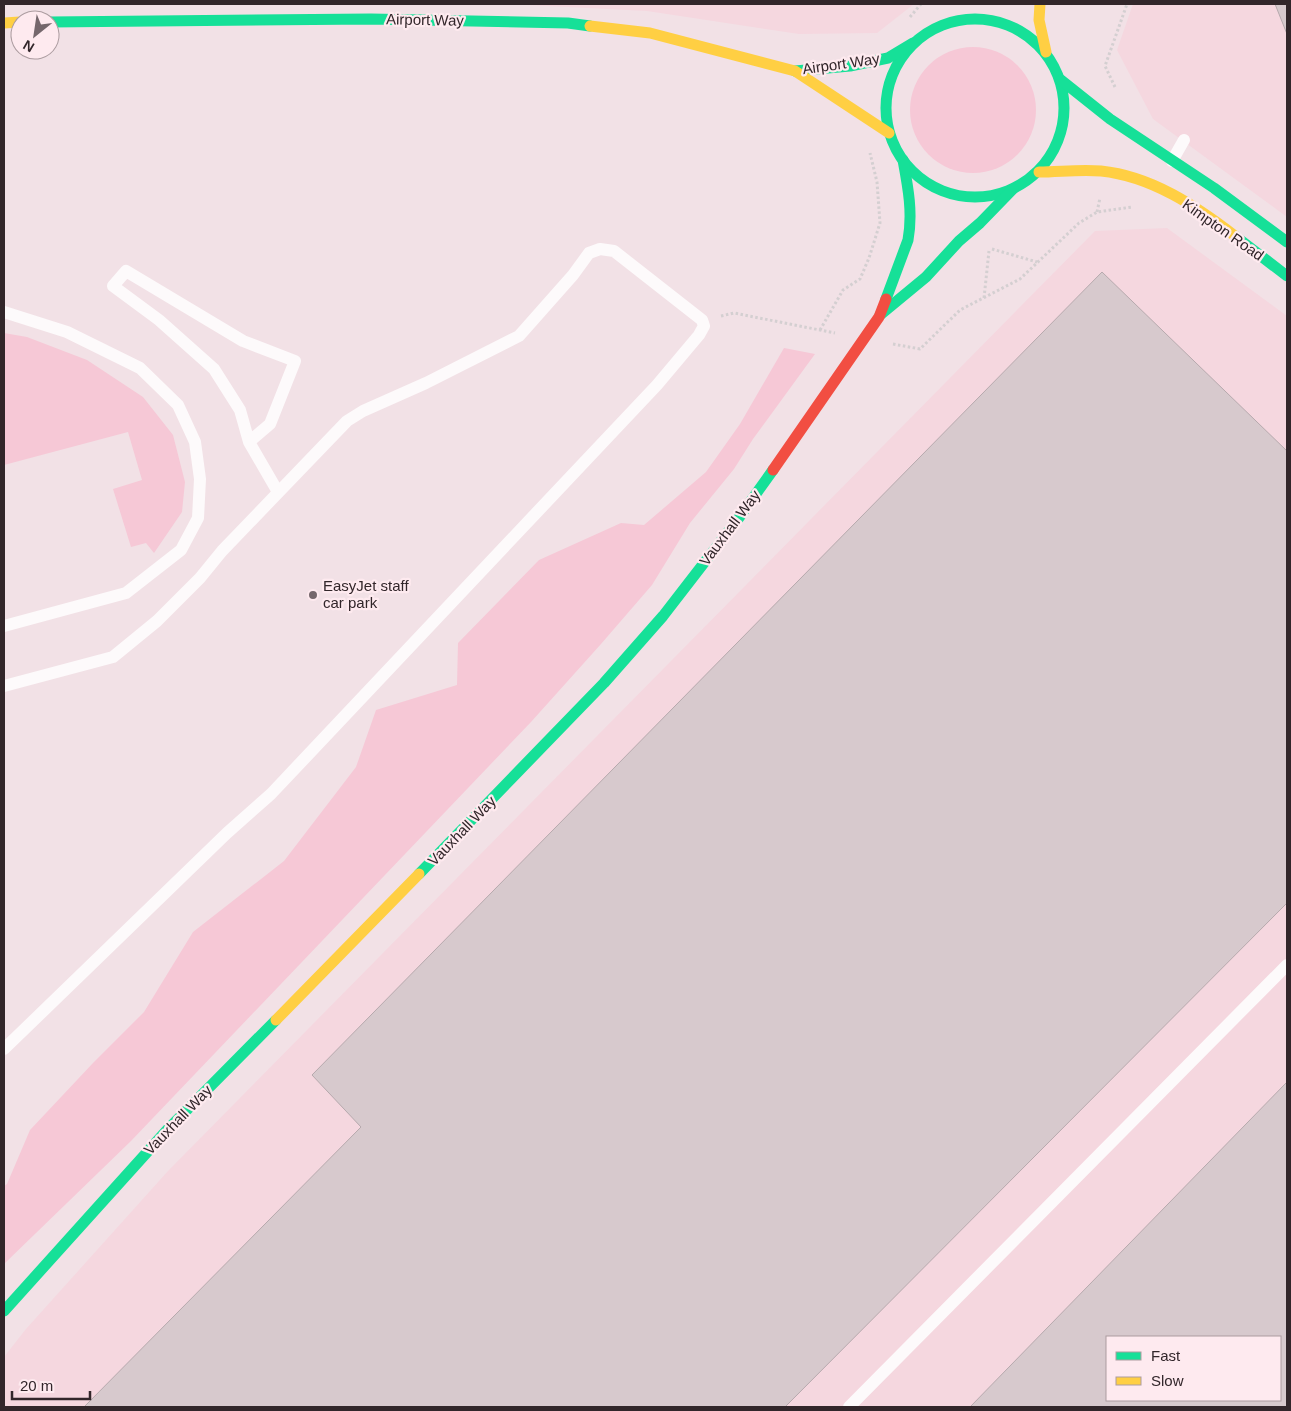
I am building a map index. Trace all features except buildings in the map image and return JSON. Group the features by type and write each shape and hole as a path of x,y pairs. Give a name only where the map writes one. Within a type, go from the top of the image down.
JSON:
{"main road":[{"path":"1040,4 1039,20 1046,52 1061,80 1065,104 1063,129 1054,152 1038,172 1013,189 989,197 965,197 941,191 920,178 902,160 889,134 886,109 889,85 898,63 913,43 940,26 968,19 997,21 1024,33 1046,52"},
{"path":"940,26 949,11"},
{"name":"Airport Way","path":"60,22 371,19 568,23 650,33 795,71 889,134"},
{"name":"Airport Way","path":"795,71 850,66 888,58 913,43"},
{"name":"Kimpton Road","path":"1061,80 1110,119 1214,188 1287,242"},
{"name":"Vauxhall Way","path":"4,1311 168,1129 327,969 604,683 663,616 738,519 878,317 908,240 910,229 910,198 902,160"},
{"name":"Kimpton Road","path":"1038,172 1106,172 1134,179 1158,188 1205,214 1287,276"},
{"name":"Vauxhall Way","path":"878,317 926,278 960,241 1013,189"}],"lane":[{"path":"371,4 371,19"},
{"path":"1172,161 1184,140"},
{"path":"4,686 113,657 157,621 200,578 222,551 347,421 364,410 426,383 519,336 573,275 589,253 600,249 614,250 702,320 704,326 699,335 657,385 271,794 227,833 5,1046"},
{"path":"249,442 270,424 295,361 243,341 126,271 113,286 159,320 214,369 240,410 249,442 278,492"},
{"path":"4,312 67,332 140,368 178,405 195,442 200,479 198,518 181,550 126,593 4,626"},
{"path":"849,1407 1287,965"}],"path":[{"path":"913,14 921,4"},
{"path":"1105,66 1127,4"},
{"path":"702,320 734,313 820,330 843,290 860,279 869,258 880,222 877,182 869,151"},
{"path":"920,349 960,310 1020,280 1079,223 1097,212"},
{"path":"984,298 989,248 1037,262"}],"shaded area":[{"path":"508,4 914,4 877,33 799,34 647,11"},
{"path":"1133,4 1287,4 1287,217 1153,119 1117,50"},
{"path":"973,47 997,52 1018,65 1031,86 1036,110 1031,134 1018,155 997,168 973,173 949,168 928,155 915,134 910,110 915,86 928,65 949,52"},
{"path":"1167,228 1287,316 1287,1407 4,1407 4,1357 26,1329 168,1171 1095,231"},
{"path":"4,333 27,337 87,360 143,397 173,435 185,482 182,512 154,553 146,543 131,547 113,489 142,480 128,432 4,465"},
{"path":"784,348 815,354 753,439 734,469 690,523 652,585 531,722 131,1141 4,1264 4,1186 7,1184 30,1130 144,1012 193,932 284,861 356,767 376,710 457,685 458,643 539,560 621,523 644,525 706,472 740,424"}],"traffic: fast":[{"path":"60,22 371,19 568,23 590,26"},
{"path":"966,19 984,19 1017,29 1038,45 1054,66 1060,82 1064,108 1060,134 1054,150 1038,171 1017,187 1001,193 984,197 966,197 933,187 906,164 896,150 890,134 886,117 886,99 896,66 919,39 933,29 949,23 966,19"},
{"path":"795,71 850,66 888,58 913,43"},
{"path":"1061,80 1110,119 1214,188 1287,242"},
{"path":"886,299 908,240 909,200 903,160"},
{"path":"880,315 926,277 959,241 980,223 1013,189"},
{"path":"1235,236 1287,276"},
{"path":"419,874 604,683 663,616 738,519 773,470"},
{"path":"4,1311 168,1129 276,1020"}],"traffic: slow":[{"path":"1040,4 1039,20 1046,52"},
{"path":"4,23 10,23"},
{"path":"590,26 650,33 795,71 889,133"},
{"path":"1039,172 1101,171 1138,179 1172,194 1205,214 1235,236"},
{"path":"276,1020 419,874"}],"traffic: jam":[{"path":"773,470 879,317 886,299"}],"place":[{"name":"EasyJet staff car park","path":"313,595"}]}
